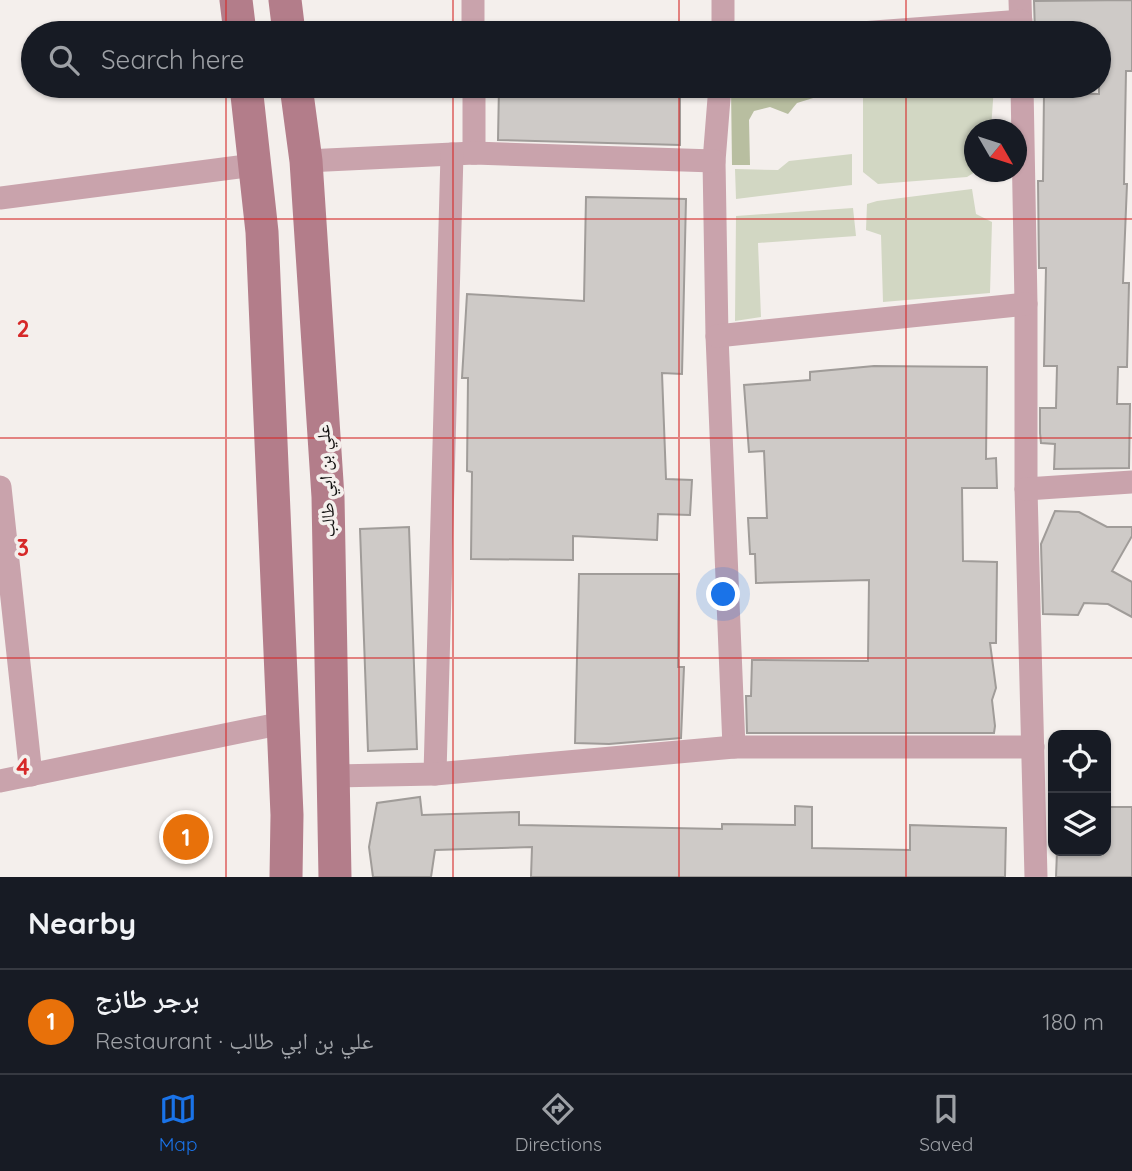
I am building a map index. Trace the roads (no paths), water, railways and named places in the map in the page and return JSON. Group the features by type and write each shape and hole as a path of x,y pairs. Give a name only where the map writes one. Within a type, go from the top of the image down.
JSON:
{"main road":[{"path":"236,0 239,21"},
{"path":"285,0 288,21"},
{"path":"247,98 262,246 283,723 286,877"},
{"name":"علي بن ابي طالب","path":"298,98 306,161 328,497 335,877"}],"street":[{"path":"473,0 473,21"},
{"path":"723,0 723,21"},
{"path":"989,21 1021,18"},
{"path":"435,774 463,153 472,98"},
{"path":"719,98 714,161 717,336 734,747"},
{"path":"1022,98 1026,489 1036,877"},
{"path":"306,161 463,153 714,161"},
{"path":"0,198 254,165"},
{"path":"717,336 1026,304"},
{"path":"1026,489 1132,482"},
{"path":"0,486 31,775"},
{"path":"0,781 283,723"},
{"path":"334,776 435,774 734,747 1033,747"}],"place":[{"name":"برجر طازج","path":"186,837"}]}
